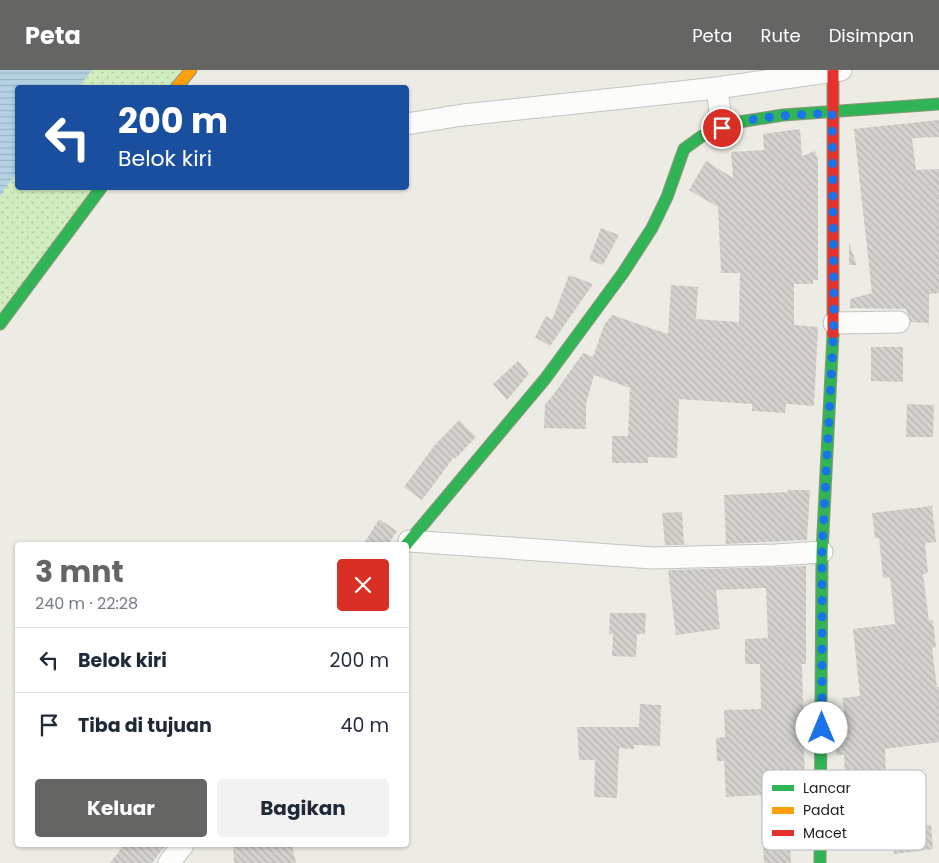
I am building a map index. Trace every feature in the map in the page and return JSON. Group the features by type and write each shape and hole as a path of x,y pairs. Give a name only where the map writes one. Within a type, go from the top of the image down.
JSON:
{"street":[{"path":"178,85 191,70"},
{"path":"409,124 463,115 719,107 835,73 833,108 834,323 822,552 821,770"},
{"path":"719,107 739,122 833,108 939,104"},
{"path":"408,542 545,380 623,273 652,228 667,198 684,149 702,136 719,107"},
{"path":"0,324 100,190"},
{"path":"834,323 899,322"},
{"path":"409,543 653,558 822,552"},
{"path":"169,863 181,847"},
{"path":"820,850 820,863"}],"green space":[{"path":"92,70 192,70 178,85 81,85"},
{"path":"15,175 15,190 100,190 0,324 0,196"}],"water":[{"path":"0,70 92,70 81,85 15,85 15,175 0,196"}],"building":[{"path":"939,120 939,137 912,138 916,170 939,169 939,293 929,294 929,323 911,322 906,309 850,308 850,299 872,293 854,129"},
{"path":"800,129 802,156 815,151 818,160 818,280 813,280 813,284 794,284 794,325 818,327 814,406 786,404 785,413 752,411 752,404 679,399 677,458 648,457 648,463 612,463 612,436 628,436 630,388 594,375 586,404 586,429 544,428 545,404 583,353 593,357 604,325 612,315 668,334 671,285 698,287 696,319 739,322 740,273 721,273 718,207 689,190 706,161 733,178 731,152 764,150 763,134"},
{"path":"601,228 619,235 603,265 589,260"},
{"path":"849,243 857,265 849,265"},
{"path":"569,275 593,284 550,346 535,337 546,316 552,320"},
{"path":"871,347 903,347 903,382 871,381"},
{"path":"518,361 529,374 507,400 493,384"},
{"path":"907,404 934,405 933,437 906,437"},
{"path":"459,420 476,437 455,459 454,457 422,500 404,487 434,446"},
{"path":"788,490 810,490 807,540 726,544 724,495 788,492"},
{"path":"932,506 936,542 925,543 928,573 923,574 929,621 933,620 936,647 932,648 937,687 939,687 939,742 885,749 886,770 845,770 844,755 836,755 836,737 848,737 842,698 860,696 853,629 895,624 890,577 883,578 879,538 875,538 872,513"},
{"path":"682,512 684,545 665,545 662,513"},
{"path":"379,519 397,531 390,542 365,542"},
{"path":"806,566 806,664 802,664 805,770 762,770 762,818 761,795 726,797 724,761 717,761 716,738 725,737 724,710 761,709 760,664 745,664 745,639 768,638 766,588 716,590 720,629 676,635 668,570"},
{"path":"610,613 646,613 645,634 637,634 636,657 612,656 613,634 609,634"},
{"path":"640,704 661,705 660,746 634,745 634,749 619,748 617,798 594,797 595,760 579,760 577,727 639,727"},
{"path":"926,816 927,826 931,825 933,849 926,850"},
{"path":"122,847 164,847 152,863 110,863"},
{"path":"233,847 292,847 296,863 234,863"},
{"path":"763,850 790,850 791,863 764,863"},
{"path":"894,850 925,850 894,854"}],"traffic: fast":[{"path":"409,542 545,379 623,273 652,228 667,197 684,149 702,136 739,122 783,115 939,104"},
{"path":"0,324 100,190"},
{"path":"821,770 822,552 833,334"},
{"path":"820,850 820,863"}],"traffic: slow":[{"path":"178,85 191,70"}],"traffic: jam":[{"path":"833,70 833,334"}],"route":[{"path":"722,128 739,122 763,118 832,113 834,323 822,552 822,728"}]}
